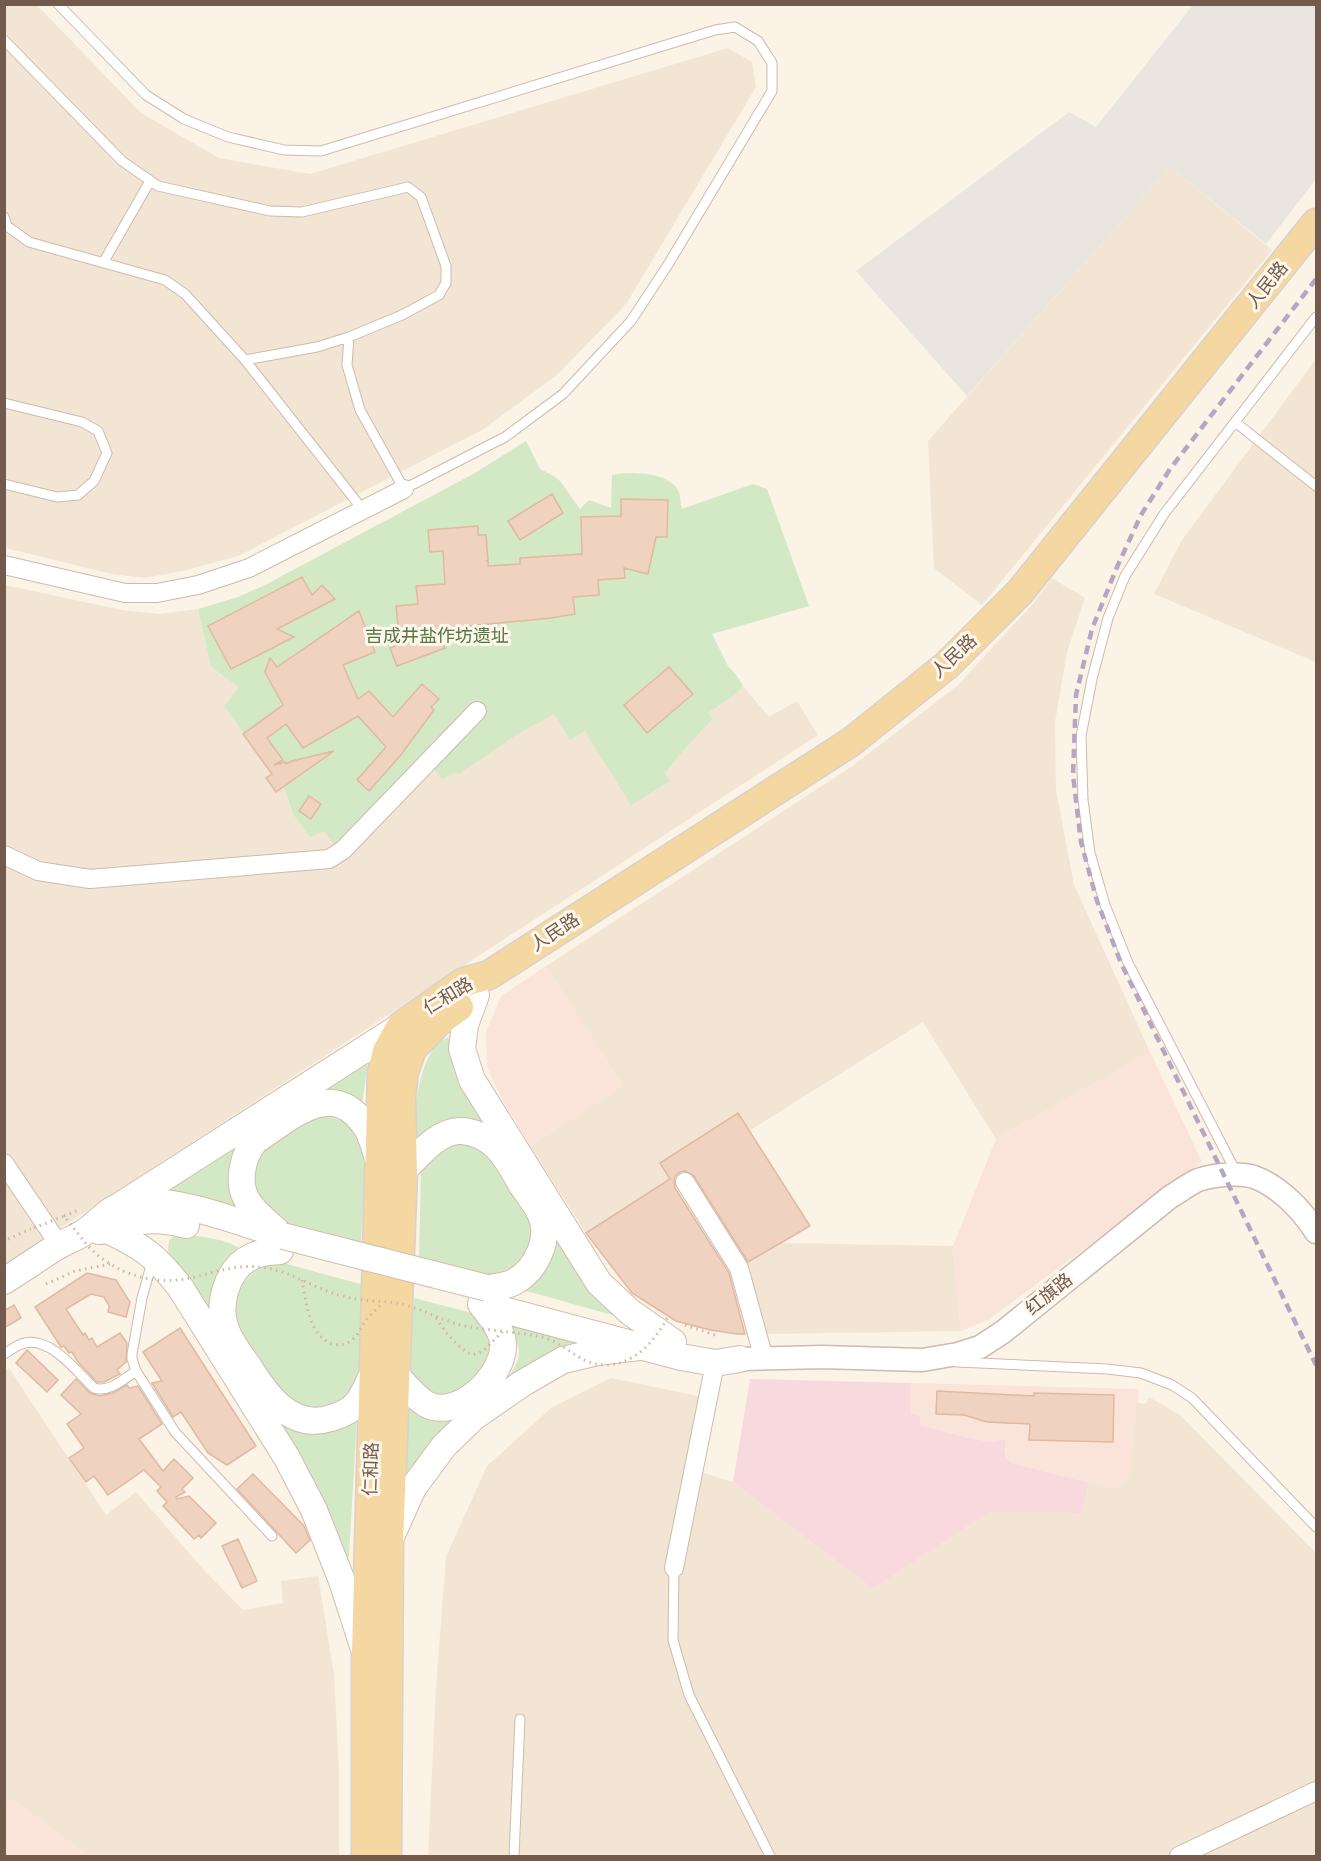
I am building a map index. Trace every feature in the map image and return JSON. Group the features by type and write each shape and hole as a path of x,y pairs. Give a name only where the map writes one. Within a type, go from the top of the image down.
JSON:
{"main road":[{"name":"人民路","path":"482,985 851,742 947,665 1020,592 1317,223"},
{"name":"仁和路","path":"392,1168 382,1072 387,1051 400,1026 464,982 482,985"},
{"name":"仁和路","path":"366,1857 366,1653 385,1374 392,1168 404,1072 412,1049 437,1023 482,985"},
{"path":"482,985 465,1024 462,1049 472,1080 599,1283 630,1312 678,1329 740,1360"},
{"path":"98,1231 102,1216 400,1026"},
{"path":"281,1244 245,1198 242,1180 243,1164 248,1149 255,1141 309,1106 322,1102 341,1105 355,1114 367,1128 392,1168 436,1138 461,1131 482,1136 502,1150 542,1217 545,1238 537,1258 524,1275 513,1283 484,1296"},
{"path":"121,1205 142,1202 167,1203 212,1214 281,1244"},
{"path":"4,1281 60,1246 98,1231 141,1220 166,1220 281,1244 484,1296 639,1347 740,1360"},
{"path":"98,1231 138,1245 153,1257 180,1287 287,1458 314,1510 342,1581 366,1653"},
{"path":"281,1244 252,1256 233,1274 226,1287 222,1315 227,1333 258,1382 286,1412 299,1418 311,1421 325,1420 350,1411 385,1374 427,1405 455,1406 469,1398 496,1372 502,1358 503,1342 484,1296"},
{"path":"484,1296 678,1329"},
{"path":"388,1542 413,1488 444,1446 474,1417 523,1383 562,1360 598,1352 639,1347"},
{"name":"仁和路","path":"385,1374 388,1542 387,1857"}],"street":[{"path":"4,565 126,592 157,593 198,585 249,568 404,489"},
{"path":"4,855 38,871 90,879 329,859 343,850 477,711"},
{"path":"4,1163 60,1246"},
{"name":"红旗路","path":"740,1360 822,1357 922,1360 958,1354 980,1347 1003,1332 1170,1197 1197,1181 1225,1175 1253,1177 1278,1190 1317,1232"},
{"path":"674,1568 740,1360 739,1268 685,1182"},
{"path":"1179,1857 1317,1791"}],"lane":[{"path":"58,4 146,95 184,119 228,137 284,150 321,151 715,30 735,27 758,41 772,63 772,91 669,263 631,321 563,394 505,437 404,489 360,410 347,365 349,337"},
{"path":"4,40 122,161 158,186 270,211 302,213 408,187 421,197 446,266 446,283 439,296 402,315 349,337 316,347 245,360"},
{"path":"103,263 150,181"},
{"path":"4,217 7,226 29,242 165,280 185,294 245,360 363,510"},
{"path":"1238,1176 1128,963 1105,905 1090,854 1083,800 1081,736 1105,628 1125,576 1164,514 1317,317"},
{"path":"4,403 82,422 98,431 107,453 94,481 78,495 57,497 4,484"},
{"path":"1235,422 1317,486"},
{"path":"153,1257 142,1298 132,1354 136,1371 175,1432 272,1536"},
{"path":"4,1354 28,1342 45,1344 98,1390 114,1386 136,1371"},
{"path":"922,1360 1141,1373 1172,1385 1192,1398 1317,1527"},
{"path":"674,1568 673,1640 689,1695 770,1857"},
{"path":"514,1857 520,1719"}],"path":[{"path":"8,1239 64,1216 86,1244 110,1264 133,1275 158,1280 179,1280 216,1270 251,1266 276,1271 351,1298 405,1305 467,1326 542,1337 556,1342 579,1359 594,1364 609,1365 641,1352 659,1332 668,1317 678,1329 715,1335"},
{"path":"46,1284 90,1266 110,1264"},
{"path":"302,1280 312,1322 328,1343 338,1346 354,1338 366,1320 384,1302"},
{"path":"435,1316 454,1342 462,1350 472,1354 482,1352 503,1332"}],"shaded area":[{"path":"5,5 37,5 141,113 219,158 310,174 728,48 752,62 756,87 626,304 557,375 482,430 238,556 183,571 144,578 112,574 5,548"},
{"path":"1193,5 1316,5 1316,179 1266,244 1170,167 967,396 856,271 1069,112 1096,127"},
{"path":"1170,167 1272,250 982,605 934,568 928,441"},
{"path":"1316,359 1316,662 1154,594 1182,540"},
{"path":"1052,578 1085,598 1067,652 1055,722 1056,790 1074,885 1150,1052 996,1139 923,1022 749,1131 660,1163 670,1179 586,1233 530,1146 623,1086 546,966 851,767 957,686 1031,606"},
{"path":"5,585 122,610 159,614 198,609 211,667 239,687 224,706 272,774 284,787 293,814 421,765 459,774 554,713 670,781 665,773 713,719 708,713 732,697 743,686 769,717 797,701 818,735 5,1264"},
{"path":"546,966 623,1086 530,1146 502,1099 487,1067 486,1032 501,996"},
{"path":"1150,1052 1202,1162 988,1320 961,1331 953,1246 996,1139"},
{"path":"780,1243 953,1246 961,1331 767,1334 747,1262"},
{"path":"9,1368 106,1515 136,1492 204,1570 243,1610 283,1603 281,1581 318,1576 334,1674 339,1769 339,1856 88,1856 14,1800 5,1804 4,1371"},
{"path":"611,1378 708,1398 688,1468 733,1482 873,1589 989,1512 1082,1513 1089,1483 1111,1489 1130,1475 1136,1402 1146,1404 1149,1397 1180,1415 1316,1553 1316,1856 428,1856 436,1687 446,1557 487,1466 551,1408"},
{"path":"750,1379 910,1383 911,1414 920,1416 920,1425 972,1439 994,1442 1005,1439 1005,1456 1011,1463 1089,1483 1082,1513 989,1512 873,1589 733,1482"},
{"path":"910,1383 1139,1389 1130,1475 1119,1487 1111,1489 1011,1463 1005,1456 1006,1448 994,1442 972,1439 920,1425 911,1414"},
{"path":"14,1800 88,1856 5,1856 5,1804"}],"green space":[{"name":"吉成井盐作坊遗址","path":"526,441 540,469 560,481 580,509 589,500 611,508 612,475 619,474 648,474 666,479 678,490 682,509 753,484 767,489 809,606 712,634 728,666 743,686 732,697 708,713 713,719 665,773 670,781 631,805 585,731 570,740 554,714 518,734 459,774 454,773 442,779 428,763 335,846 324,831 310,837 293,814 284,787 276,792 266,778 272,774 224,706 239,687 211,667 198,609 238,597 263,586 475,473"},
{"path":"448,1038 455,1047 495,1127 470,1119 450,1118 432,1126 412,1142 424,1067 438,1043"},
{"path":"368,1059 362,1107 343,1094 319,1090"},
{"path":"315,1114 330,1116 347,1123 359,1134 366,1154 361,1242 284,1222 259,1200 253,1182 257,1154"},
{"path":"455,1143 470,1143 486,1151 529,1216 531,1235 527,1250 517,1264 502,1273 485,1277 419,1257 421,1169 435,1153"},
{"path":"236,1145 230,1165 230,1178 242,1213 164,1192"},
{"path":"554,1226 616,1316 523,1290"},
{"path":"175,1234 216,1239 239,1248 219,1271 211,1315 168,1251 169,1241"},
{"path":"276,1261 364,1285 356,1384 348,1398 321,1410 293,1404 251,1359 234,1315 236,1296 242,1284 261,1265"},
{"path":"414,1298 476,1314 488,1326 493,1363 458,1395 428,1395 409,1372"},
{"path":"508,1324 584,1344 509,1378 517,1362 519,1351"},
{"path":"407,1403 464,1412 406,1481"},
{"path":"357,1418 347,1560 278,1422 285,1425"}],"building":[{"path":"552,494 563,513 520,540 508,521"},
{"path":"621,499 668,500 667,537 656,537 648,574 624,568 625,578 598,580 599,595 573,597 575,614 438,629 445,648 397,666 390,648 400,644 396,606 418,604 416,586 445,584 443,551 430,552 428,530 478,526 478,535 486,535 488,566 520,564 520,558 582,554 581,517 621,516"},
{"path":"302,577 312,595 322,585 335,599 277,629 294,637 231,669 208,626"},
{"path":"359,611 375,652 343,665 358,699 369,691 393,717 422,684 439,699 431,707 434,710 400,756 369,791 357,780 386,747 358,716 303,748 286,724 267,738 283,760 274,765 334,751 276,792 266,778 272,774 243,734 283,705 265,672 270,658 277,667"},
{"path":"669,667 693,694 647,733 624,705"},
{"path":"309,796 321,804 311,819 299,811"},
{"path":"738,1113 810,1226 748,1262 694,1176 685,1171 675,1176 675,1188 729,1273 745,1334 710,1330 676,1321 632,1293 586,1233 670,1179 660,1163"},
{"path":"87,1273 116,1280 130,1302 126,1317 108,1312 109,1306 104,1297 91,1294 66,1309 83,1335 85,1333 89,1340 92,1338 97,1347 120,1333 127,1343 126,1362 117,1370 120,1374 104,1382 97,1382 72,1352 69,1353 64,1346 61,1347 35,1307"},
{"path":"14,1305 21,1318 4,1328 4,1311"},
{"path":"180,1328 256,1446 227,1465 208,1453 181,1412 173,1417 152,1383 162,1381 143,1352"},
{"path":"27,1350 58,1380 47,1392 16,1363"},
{"path":"76,1379 90,1393 99,1396 113,1393 127,1385 129,1388 138,1386 162,1424 139,1439 163,1471 174,1459 193,1478 182,1489 185,1492 176,1497 177,1499 189,1496 216,1523 201,1538 199,1535 194,1539 163,1506 167,1502 157,1491 161,1487 144,1470 108,1495 94,1476 86,1482 69,1458 84,1448 67,1424 81,1414 61,1395"},
{"path":"937,1391 1034,1396 1034,1393 1114,1395 1113,1442 1029,1440 1030,1424 987,1422 964,1415 936,1414"},
{"path":"253,1474 304,1526 310,1540 296,1553 237,1489"},
{"path":"238,1539 257,1581 242,1588 222,1546"}],"railway":[{"path":"1316,279 1170,469 1141,515 1092,629 1076,695 1073,775 1081,842 1097,901 1121,963 1316,1365"}]}
